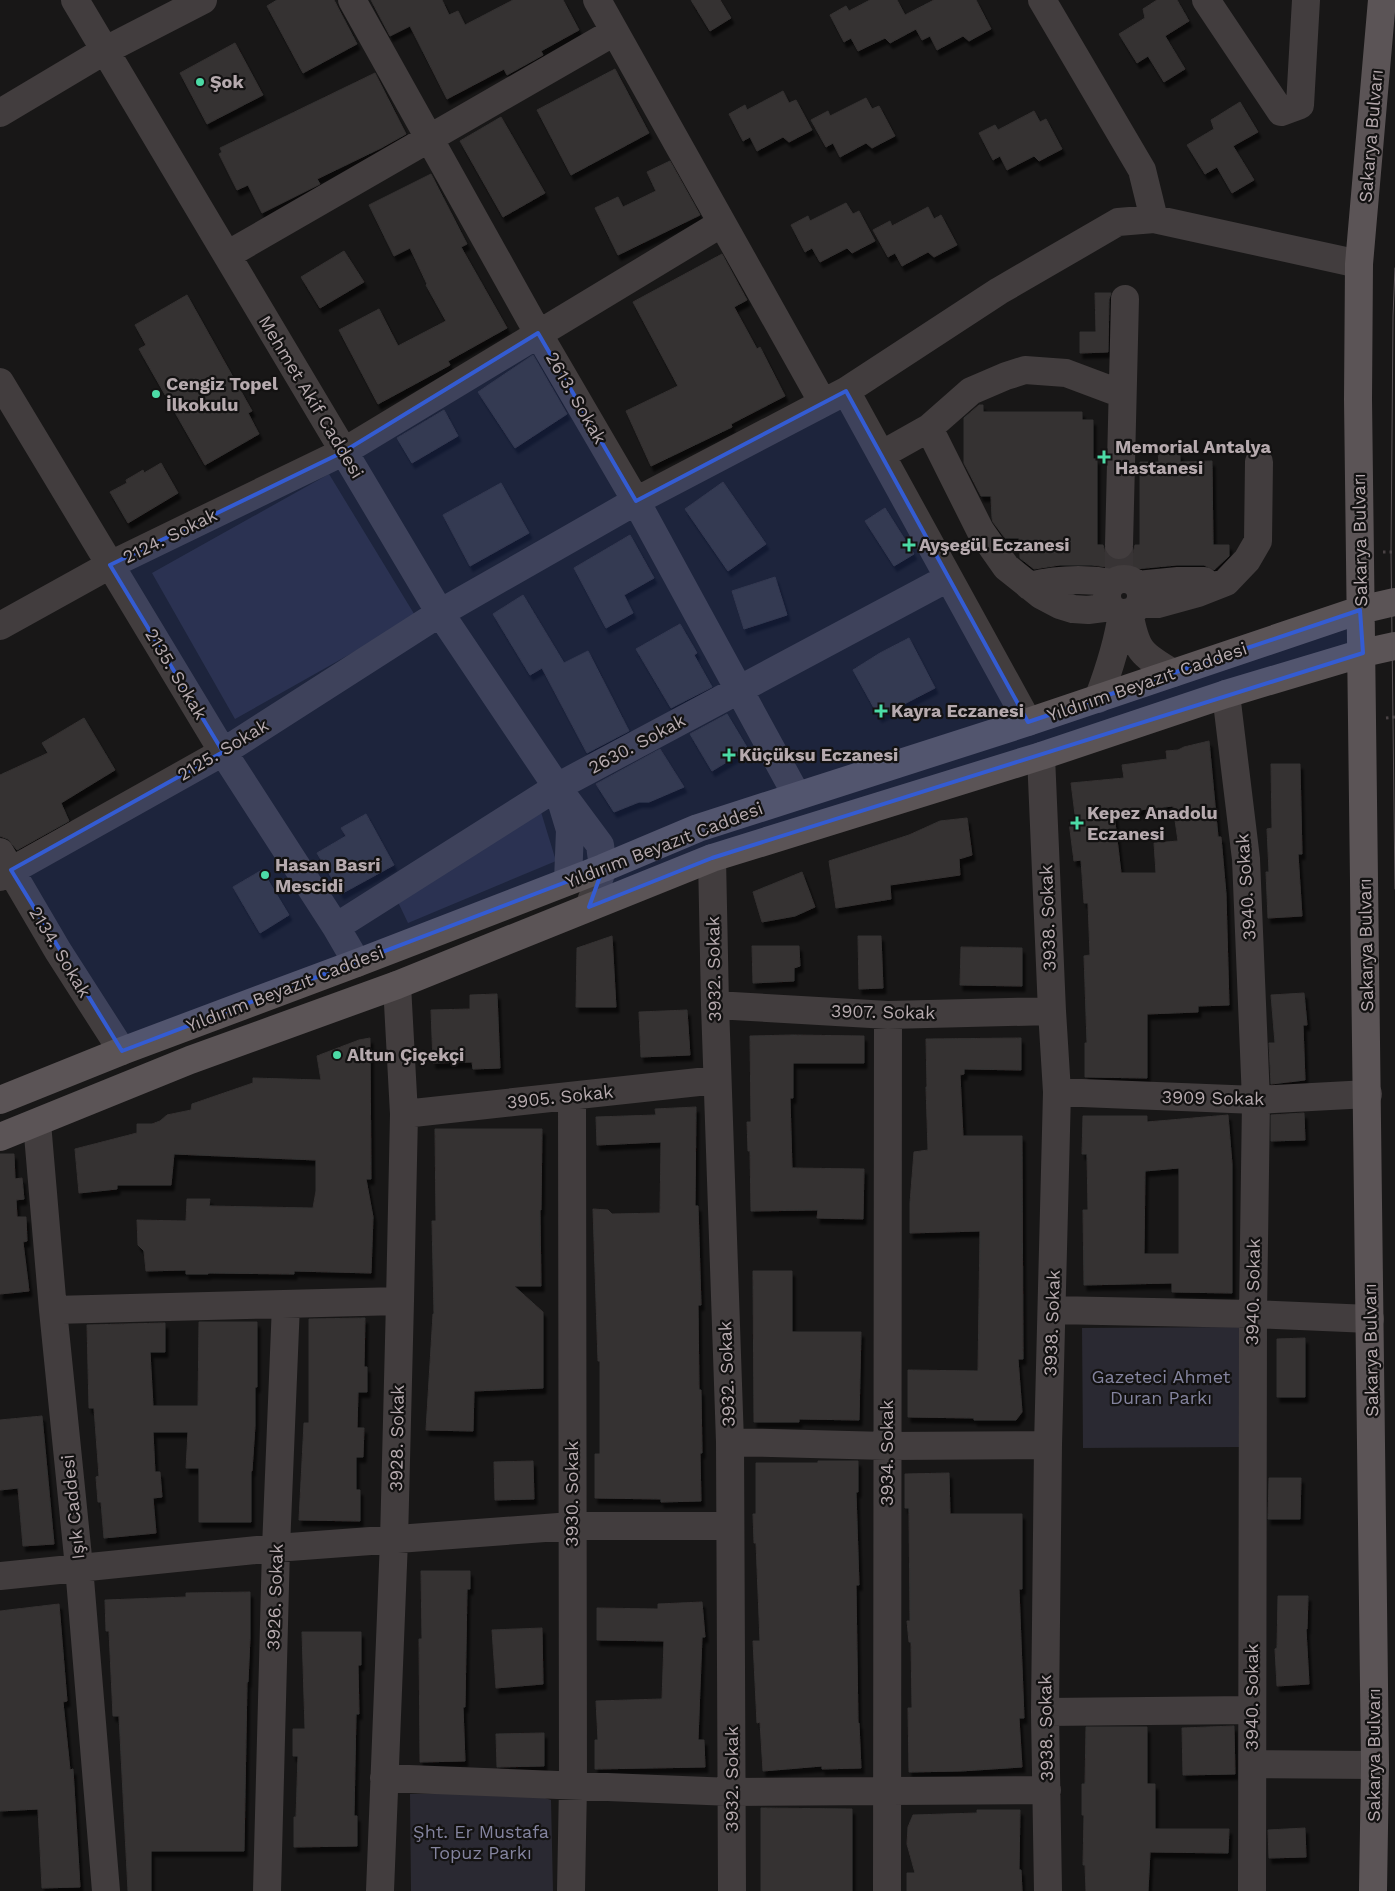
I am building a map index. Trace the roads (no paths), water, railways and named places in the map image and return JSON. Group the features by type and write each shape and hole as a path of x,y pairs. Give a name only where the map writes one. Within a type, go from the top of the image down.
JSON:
{"main road":[{"name":"Sakarya Bulvarı","path":"1373,1891 1376,1765 1363,653 1360,610 1359,264 1382,0"},
{"name":"Yıldırım Beyazıt Caddesi","path":"0,1100 122,1051 603,868 698,828 1098,699 1360,610 1395,602"},
{"name":"Yıldırım Beyazıt Caddesi","path":"0,1137 190,1060 397,985 712,858 1041,756 1226,694 1363,653 1395,646"}],"street":[{"name":"Mehmet Akif Caddesi","path":"75,0 440,613 557,787"},
{"path":"0,113 104,51 203,0"},
{"name":"2613. Sokak","path":"352,0 538,333 636,501 797,796"},
{"path":"597,0 722,223 834,397 880,455 1028,722"},
{"path":"1042,0 1142,170 1154,219"},
{"path":"1206,0 1280,112 1300,105 1306,0"},
{"path":"227,256 614,32"},
{"name":"2125. Sokak","path":"4,866 223,752 440,613 636,501 834,397 998,291 1118,222 1154,219 1359,264"},
{"name":"2124. Sokak","path":"0,626 110,565 343,452 722,223"},
{"path":"1119,545 1125,299"},
{"path":"880,455 929,428 970,391 1025,370 1066,373 1122,394"},
{"name":"2135. Sokak","path":"0,382 223,752 336,927 357,963"},
{"path":"929,428 980,530 1006,567 1029,586 1047,582 1088,579 1124,595 1178,581 1226,582 1247,560 1258,541 1259,462"},
{"name":"2630. Sokak","path":"336,927 557,787 948,578"},
{"path":"1124,595 1133,636 1139,649 1147,658 1173,673"},
{"path":"1098,699 1110,669 1119,634 1124,595"},
{"name":"3940. Sokak","path":"1226,694 1246,859 1256,1100 1253,1314 1252,1891"},
{"name":"3938. Sokak","path":"1041,756 1057,1092 1048,1445 1045,1712 1048,1891"},
{"path":"557,787 600,845 603,868 589,907"},
{"path":"557,787 570,830 568,881"},
{"name":"3932. Sokak","path":"712,858 717,1080 730,1442 732,1891"},
{"name":"2134. Sokak","path":"4,866 122,1051"},
{"name":"3928. Sokak","path":"380,1891 394,1540 404,1114 397,985"},
{"name":"3907. Sokak","path":"715,1005 888,1015 1052,1011"},
{"name":"3934. Sokak","path":"886,1891 888,1015"},
{"name":"3905. Sokak","path":"404,1114 717,1080"},
{"name":"3909 Sokak","path":"1057,1092 1256,1100 1368,1094"},
{"name":"3930. Sokak","path":"571,1891 573,1785 572,1096"},
{"name":"Işık Caddesi","path":"37,1123 52,1310 79,1567 106,1891"},
{"path":"52,1310 400,1301"},
{"name":"3926. Sokak","path":"267,1891 276,1548 286,1304"},
{"path":"1052,1310 1253,1314 1370,1319"},
{"path":"730,1442 887,1446 1048,1445"},
{"path":"0,1576 276,1548 572,1526 730,1526"},
{"path":"1045,1712 1252,1710"},
{"path":"1253,1764 1376,1765"},
{"path":"384,1778 732,1792 1047,1790"}],"tunnel":[{"path":"1119,545 1119,575"}],"tram line":[{"path":"1395,268 1391,552 1395,889"}],"place":[{"name":"Şok","path":"200,82"},
{"name":"Cengiz Topel İlkokulu","path":"156,394"},
{"name":"Memorial Antalya Hastanesi","path":"1104,457"},
{"name":"Ayşegül Eczanesi","path":"909,545"},
{"name":"Kayra Eczanesi","path":"881,711"},
{"name":"Küçüksu Eczanesi","path":"729,755"},
{"name":"Kepez Anadolu Eczanesi","path":"1077,823"},
{"name":"Hasan Basri Mescidi","path":"265,875"},
{"name":"Altun Çiçekçi","path":"337,1055"}],"park label":[{"name":"Gazeteci Ahmet Duran Parkı","path":"1161,1387"},
{"name":"Şht. Er Mustafa Topuz Parkı","path":"481,1842"}]}
